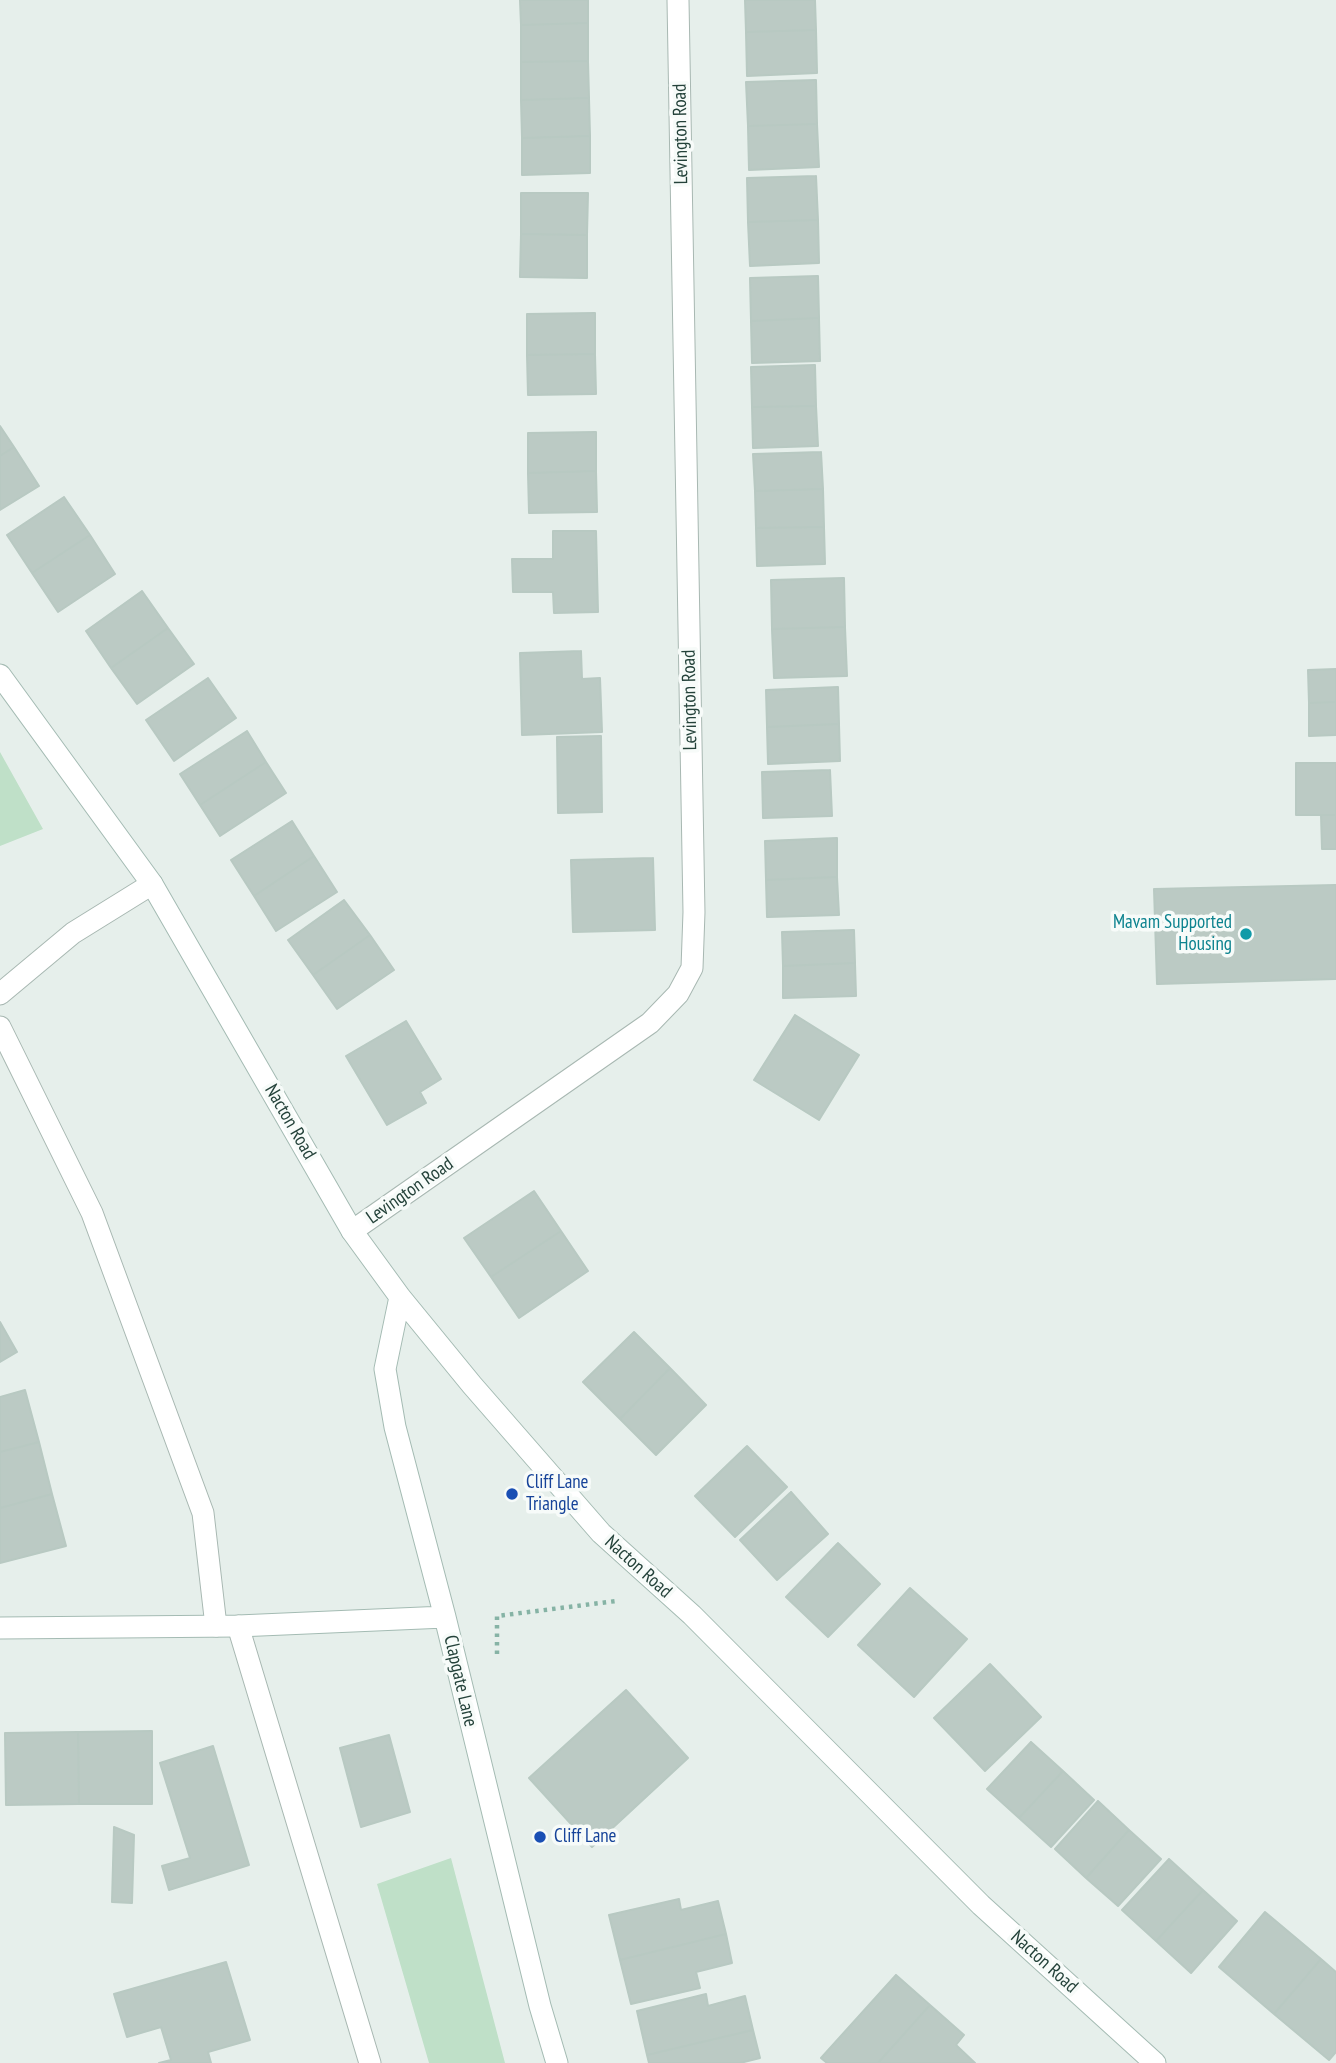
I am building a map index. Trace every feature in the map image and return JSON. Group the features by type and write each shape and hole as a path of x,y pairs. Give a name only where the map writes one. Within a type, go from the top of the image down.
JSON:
{"street":[{"name":"Levington Road","path":"352,1231 650,1023 678,994 692,968 694,898 678,0"},
{"name":"Nacton Road","path":"0,675 152,884 352,1231 400,1297 601,1533 692,1615 981,1905 1155,2063"},
{"path":"0,994 73,933 152,884"},
{"path":"0,1027 92,1213 199,1500 203,1513 216,1626"},
{"name":"Clapgate Lane","path":"400,1297 385,1370 395,1427 445,1617 454,1663 540,2006 557,2063"},
{"path":"0,1628 238,1626 445,1617"},
{"path":"238,1626 370,2063"}],"path":[{"path":"454,1663 499,1653 497,1616 615,1601 627,1604"}],"green space":[{"path":"0,752 43,829 0,846"},
{"path":"451,1858 505,2063 429,2063 377,1884"}],"building":[{"path":"520,0 588,0 588,23 521,25"},
{"path":"745,0 815,0 816,30 746,32"},
{"path":"588,23 588,61 521,62 521,25"},
{"path":"816,30 817,73 747,76 746,32"},
{"path":"588,61 589,98 521,100 521,62"},
{"path":"816,80 817,124 748,126 746,82"},
{"path":"589,98 590,136 522,138 521,100"},
{"path":"817,124 819,167 749,170 748,126"},
{"path":"590,136 590,173 522,175 522,138"},
{"path":"816,176 818,220 748,222 747,178"},
{"path":"521,193 588,193 587,235 521,234"},
{"path":"818,220 819,263 750,266 748,222"},
{"path":"521,234 587,235 587,278 520,277"},
{"path":"818,276 819,318 751,321 750,278"},
{"path":"595,313 595,354 527,355 527,314"},
{"path":"819,318 820,361 752,363 751,321"},
{"path":"595,354 596,394 528,395 527,355"},
{"path":"815,365 816,406 752,407 751,367"},
{"path":"816,406 818,446 753,448 752,407"},
{"path":"0,426 14,447 0,456"},
{"path":"596,432 596,471 528,473 528,433"},
{"path":"14,447 39,486 0,510 0,456"},
{"path":"821,452 823,489 755,491 753,454"},
{"path":"596,471 597,512 529,513 528,473"},
{"path":"823,489 824,527 756,528 755,491"},
{"path":"64,497 90,535 32,573 7,535"},
{"path":"824,527 825,564 757,566 756,528"},
{"path":"553,531 596,531 598,612 554,613 553,592 513,592 512,559 553,559"},
{"path":"90,535 115,574 58,612 32,573"},
{"path":"844,578 845,627 772,629 771,580"},
{"path":"142,591 168,628 111,668 86,631"},
{"path":"845,627 847,676 774,678 772,629"},
{"path":"168,628 194,664 137,704 111,668"},
{"path":"581,651 582,679 600,678 602,732 522,735 520,653"},
{"path":"1336,669 1336,702 1309,703 1308,670"},
{"path":"208,678 236,718 174,761 146,720"},
{"path":"838,687 839,724 767,727 766,690"},
{"path":"1336,702 1336,735 1309,736 1309,703"},
{"path":"839,724 840,761 768,764 767,727"},
{"path":"247,731 266,762 200,805 180,774"},
{"path":"601,736 602,812 558,813 557,737"},
{"path":"266,762 286,793 220,836 200,805"},
{"path":"1296,763 1336,763 1336,815 1296,815"},
{"path":"830,770 832,816 763,818 762,772"},
{"path":"1321,815 1336,815 1336,849 1322,849"},
{"path":"292,821 314,856 254,896 231,860"},
{"path":"837,838 837,877 766,880 765,841"},
{"path":"314,856 337,892 276,931 254,896"},
{"path":"653,858 655,930 573,932 571,860"},
{"path":"837,877 839,915 767,917 766,880"},
{"name":"Mavam Supported Housing","path":"1336,885 1336,979 1157,984 1154,889"},
{"path":"344,900 370,935 313,975 288,940"},
{"path":"854,930 855,963 783,966 782,932"},
{"path":"370,935 394,970 337,1009 313,975"},
{"path":"855,963 856,996 783,998 783,966"},
{"path":"795,1015 859,1055 819,1120 754,1080"},
{"path":"406,1021 441,1079 420,1092 426,1103 387,1125 346,1056"},
{"path":"534,1191 561,1231 491,1277 464,1238"},
{"path":"561,1231 588,1271 519,1318 491,1277"},
{"path":"0,1322 17,1352 0,1362"},
{"path":"634,1332 670,1368 620,1419 583,1382"},
{"path":"670,1368 706,1405 656,1455 620,1419"},
{"path":"25,1390 39,1442 0,1452 0,1397"},
{"path":"39,1442 52,1494 0,1508 0,1452"},
{"path":"747,1446 787,1487 735,1537 695,1496"},
{"path":"791,1492 828,1534 777,1580 740,1540"},
{"path":"52,1494 66,1546 0,1563 0,1508"},
{"path":"838,1543 880,1584 828,1637 786,1597"},
{"path":"910,1588 967,1639 914,1697 858,1645"},
{"path":"990,1664 1041,1717 985,1771 934,1718"},
{"path":"626,1690 688,1758 592,1847 529,1778"},
{"path":"152,1731 152,1804 79,1804 78,1732"},
{"path":"78,1732 79,1804 6,1805 5,1733"},
{"path":"389,1735 410,1812 361,1827 340,1748"},
{"path":"1031,1742 1063,1771 1019,1818 987,1789"},
{"path":"213,1746 249,1865 169,1890 162,1866 190,1858 160,1763"},
{"path":"1063,1771 1094,1800 1051,1847 1019,1818"},
{"path":"1098,1801 1129,1830 1086,1878 1055,1849"},
{"path":"114,1827 134,1835 132,1903 112,1902"},
{"path":"1129,1830 1161,1859 1118,1906 1086,1878"},
{"path":"1169,1859 1203,1890 1156,1941 1122,1910"},
{"path":"1203,1890 1237,1921 1191,1973 1156,1941"},
{"path":"679,1899 681,1910 718,1901 726,1934 620,1960 609,1915"},
{"path":"1265,1912 1321,1959 1274,2014 1219,1967"},
{"path":"726,1934 732,1963 696,1972 700,1988 631,2004 620,1960"},
{"path":"1321,1959 1336,1972 1336,2052 1329,2060 1274,2014"},
{"path":"226,1962 250,2040 208,2052 211,2063 159,2063 171,2060 161,2027 127,2037 114,1994"},
{"path":"896,1975 930,2005 878,2063 827,2063 821,2058"},
{"path":"706,1994 708,2006 745,1996 753,2030 647,2055 637,2011"},
{"path":"930,2005 964,2035 956,2045 975,2063 878,2063"},
{"path":"753,2030 760,2058 740,2063 649,2063 647,2055"}],"place":[{"name":"Mavam Supported Housing","path":"1246,934"},
{"name":"Cliff Lane Triangle","path":"512,1494"},
{"name":"Cliff Lane","path":"540,1837"}]}
